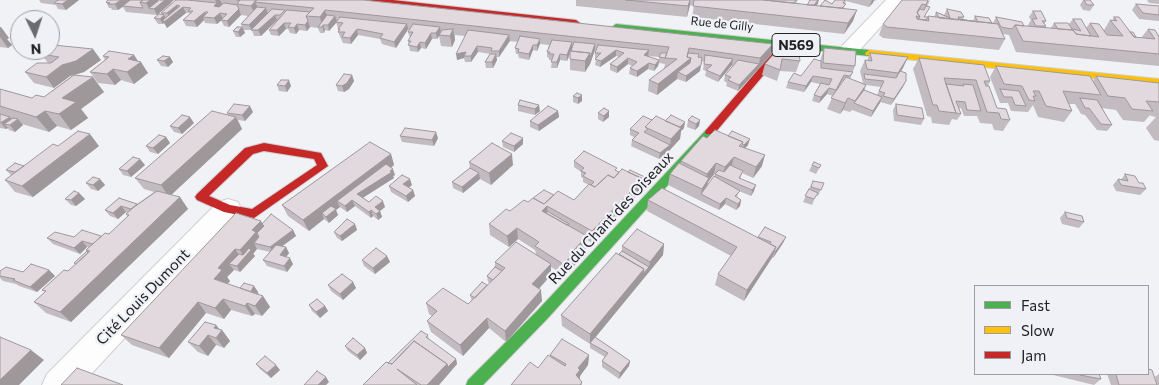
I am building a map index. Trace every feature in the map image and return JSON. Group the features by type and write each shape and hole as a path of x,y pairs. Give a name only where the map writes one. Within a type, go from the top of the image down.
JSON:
{"main road":[{"path":"371,0 436,3 584,24"},
{"name":"Rue de Gilly","path":"603,26 1159,82"},
{"name":"Rue du Chant des Oiseaux","path":"473,385 543,314 727,114 785,44"},
{"path":"264,147 317,156 323,166 254,214 228,209 202,197 249,151 264,147"}],"street":[{"path":"849,50 896,0"},
{"name":"Cité Louis Dumont","path":"59,385 228,209"}],"building":[{"path":"58,0 68,0 62,4 54,3"},
{"path":"108,0 121,0 115,4 108,4 110,3 106,2"},
{"path":"130,0 143,0 140,2 143,8 123,6"},
{"path":"150,0 146,3 140,2"},
{"path":"165,0 154,9 149,8 158,1"},
{"path":"176,0 217,3 214,6 219,7 224,3 237,5 239,9 227,21 221,20 227,14 220,13 214,18 203,17 208,12 205,12 194,21 183,20 193,11 188,11 191,8 183,7 164,22 163,20 180,6 177,5 167,13 161,13"},
{"path":"240,0 256,0 251,6 237,4"},
{"path":"257,0 363,0 773,44 760,58 689,48 687,57 691,58 658,84 649,80 677,59 665,58 669,47 325,10 320,17 306,16 314,8 255,2"},
{"path":"626,0 690,0 688,6"},
{"path":"694,0 764,0 857,10 848,23 693,6"},
{"path":"764,0 796,0 794,3"},
{"path":"810,0 818,0 814,5 807,5"},
{"path":"825,0 832,4 835,0 845,0 843,3 846,4 842,8 820,6"},
{"path":"902,0 928,0 926,5 922,4 917,12 920,17 916,16 917,19 929,21 928,16 998,24 1005,39 887,27 883,24"},
{"path":"1084,0 1090,0 1094,5 1087,5"},
{"path":"1136,4 1159,6 1159,15 1143,13"},
{"path":"926,6 930,7 924,17 928,17 926,20 918,19 920,17 917,13 920,9 924,10"},
{"path":"257,7 266,8 249,25 241,24"},
{"path":"272,9 285,10 280,15 275,15 258,30 251,30"},
{"path":"947,9 961,12 964,17 958,17 959,20 939,18 936,12 950,18"},
{"path":"287,10 310,12 306,16 308,21 305,25 297,24 294,28 288,27 291,23 284,23 277,30 269,30"},
{"path":"1033,11 1041,11 1046,21 1042,21 1046,26 1036,26 1032,19 1037,19"},
{"path":"159,14 164,15 160,19 154,18"},
{"path":"327,15 335,16 328,25 318,27"},
{"path":"975,16 989,18 992,23 978,22"},
{"path":"340,17 407,24 394,42 380,38 383,34 357,29 350,38 342,37 345,32 338,32 343,23 336,22"},
{"path":"996,17 1022,22 1024,26 1015,25 1012,29 1001,27"},
{"path":"1114,17 1119,17 1134,37 1155,39 1148,29 1155,30 1159,37 1159,54 1023,41 1015,25 1073,30 1076,34 1099,37 1090,23 1099,24 1107,35 1123,36 1110,20 1117,21"},
{"path":"1073,19 1081,19 1091,36 1076,34 1073,30 1058,29 1054,23 1068,23 1072,29 1081,31"},
{"path":"413,24 440,27 436,33 431,33 425,43 420,42 417,47 408,45 413,32 408,32"},
{"path":"237,27 242,27 238,32 233,31"},
{"path":"453,29 450,36 439,35 442,30"},
{"path":"468,30 509,35 499,51 491,51 492,48 477,46 471,56 464,56 466,52 456,54"},
{"path":"520,36 540,39 537,45 533,45 529,54 518,52 519,49 515,48"},
{"path":"552,40 572,42 567,55 560,54 557,62 551,62 554,54 547,52"},
{"path":"574,42 595,44 590,58 590,53 571,51"},
{"path":"783,44 798,45 800,61 782,59 780,70 765,64"},
{"path":"598,45 649,50 644,55 659,60 655,65 649,63 637,71 630,68 637,62 628,58 617,67 610,64 624,53 616,50 601,61 595,59 601,53 595,53"},
{"path":"60,46 93,49 76,61 62,65 46,77 25,72 37,63 51,63 55,60 60,60"},
{"path":"824,48 856,51 855,66 823,63"},
{"path":"109,51 134,55 128,59 141,62 127,72 113,69 107,74 90,72 109,57 103,56"},
{"path":"570,51 590,53 585,61 570,59"},
{"path":"661,53 667,53 665,58 659,57"},
{"path":"688,53 699,54 698,57 702,58 701,65 686,76 678,72 690,63 691,58 687,57"},
{"path":"870,53 908,57 898,73 867,69 865,60 872,61"},
{"path":"490,54 496,54 492,62 485,62"},
{"path":"705,55 733,59 720,76 706,70 712,65 704,64"},
{"path":"163,56 170,57 164,61 157,60"},
{"path":"919,58 984,65 990,81 984,81 986,86 989,86 997,108 1006,109 1010,120 1001,119 999,113 987,112 976,80 944,78 956,113 939,111 937,105 933,105"},
{"path":"814,59 821,61 821,68 853,72 850,76 844,75 836,90 829,88 821,97 814,95 821,83 829,85 832,79 813,76 806,86 788,82 794,73 801,76"},
{"path":"738,60 759,64 739,85 728,80 731,77 725,75"},
{"path":"996,66 1090,76 1101,95 1063,91 1072,111 1046,106 1039,91 1033,91 1036,96 1033,96 1035,101 1029,100 1022,86 1004,84"},
{"path":"900,71 906,73 906,81 894,99 883,96 885,93 879,91 884,81 865,79 864,74 896,78"},
{"path":"344,74 352,75 347,83 342,86 336,85"},
{"path":"74,75 93,77 62,98 76,102 59,114 45,111 36,117 0,106 0,89 32,98 36,95 44,97"},
{"path":"1096,76 1159,83 1159,102 1146,101 1153,111 1132,109 1125,98 1108,96"},
{"path":"846,77 866,85 855,101 848,98 845,103 831,98"},
{"path":"281,80 289,80 285,86 277,85"},
{"path":"946,84 973,85 981,111 967,110 965,102 956,101 961,114 956,113"},
{"path":"1000,89 1019,91 1026,106 1015,105 1012,97 1004,97"},
{"path":"864,90 882,97 873,111 854,103"},
{"path":"577,93 582,95 578,98 573,96"},
{"path":"1080,98 1097,100 1112,125 1101,124 1089,108 1085,108"},
{"path":"520,100 539,105 535,109 518,105"},
{"path":"234,104 250,106 242,115 227,113"},
{"path":"896,104 922,108 924,119 897,115"},
{"path":"548,106 558,111 538,125 530,121"},
{"path":"604,108 609,111 604,116 598,113"},
{"path":"212,111 236,117 161,185 135,178"},
{"path":"0,114 10,117 0,123"},
{"path":"182,115 190,117 178,128 170,126"},
{"path":"671,115 685,122 680,127 665,121"},
{"path":"643,116 652,120 645,127 648,129 644,132 670,145 660,153 632,140 639,133 630,129"},
{"path":"656,116 681,128 671,139 645,127"},
{"path":"692,116 700,120 696,124 688,120"},
{"path":"13,118 18,119 10,125 4,124"},
{"path":"405,128 436,132 432,140 400,136"},
{"path":"715,130 743,142 739,146 765,155 756,167 734,157 725,167 716,163 707,174 681,161 703,136 707,138"},
{"path":"78,131 90,134 22,186 5,180 53,144 58,146"},
{"path":"732,131 750,139 744,145 742,144 743,142 728,136"},
{"path":"511,133 523,138 514,146 502,141"},
{"path":"159,135 166,137 153,148 146,146"},
{"path":"370,142 391,154 303,220 282,205"},
{"path":"492,143 512,154 489,173 469,162"},
{"path":"584,151 617,168 615,170 619,172 614,178 608,175 595,187 591,185 594,182 583,176 586,173 581,171 584,168 574,161"},
{"path":"133,157 140,159 127,171 119,169"},
{"path":"814,162 821,165 819,168 812,165"},
{"path":"15,163 24,166 15,172 6,170"},
{"path":"679,163 709,178 702,189 670,174"},
{"path":"386,164 393,169 390,171 392,172 357,194 369,202 376,196 383,201 375,207 380,211 376,214 371,210 369,212 352,200 345,206 337,201"},
{"path":"730,165 743,171 739,178 756,185 752,190 715,174 719,170 724,172"},
{"path":"470,168 479,173 462,187 452,182"},
{"path":"622,169 643,179 592,231 547,206 542,211 587,236 574,250 577,251 563,264 535,246 539,242 517,228 507,236 489,224 506,209 510,211 524,200 528,202 533,198 544,204 558,191 574,200 589,184 595,187 608,175 614,178"},
{"path":"630,170 647,178 643,183 643,179 628,172"},
{"path":"1125,174 1135,176 1139,183 1143,183 1146,189 1121,185 1118,179 1128,181"},
{"path":"402,175 410,179 403,184 413,190 406,196 389,186"},
{"path":"714,176 740,191 735,196 741,200 738,204 726,198 720,204 701,194"},
{"path":"93,177 100,179 93,185 86,183"},
{"path":"813,181 824,183 821,190 811,187"},
{"path":"662,188 776,247 747,290 718,274 737,247 648,200"},
{"path":"809,189 818,193 814,199 805,196"},
{"path":"544,190 554,195 544,204 533,198"},
{"path":"74,191 79,193 71,200 65,199"},
{"path":"157,191 180,197 60,312 34,302 46,291 42,290 64,270 68,271 90,251 86,250 105,233 109,234 129,215 126,214 134,207"},
{"path":"119,198 137,204 131,209 121,206 113,213 105,210"},
{"path":"331,206 336,209 326,217 322,213"},
{"path":"547,211 569,224 567,225 546,213"},
{"path":"1065,212 1082,216 1084,222 1067,218"},
{"path":"236,213 261,221 252,230 256,232 240,250 235,249 218,268 222,270 214,279 263,296 255,306 247,303 245,306 223,299 215,308 198,302 159,348 121,335"},
{"path":"271,214 293,230 270,247 254,243 259,237 257,233 264,226 262,224"},
{"path":"347,219 355,224 340,236 334,232"},
{"path":"765,227 786,237 775,252 776,247 770,244 771,242 758,237"},
{"path":"637,229 664,244 650,262 622,246"},
{"path":"82,230 101,236 93,244 82,241 74,248 47,238 55,232 74,237"},
{"path":"516,242 551,264 532,284 541,290 505,331 487,318 460,345 427,321 437,311 426,303 443,288 468,304 505,268 495,262"},
{"path":"276,245 286,247 280,255 290,258 284,266 263,260"},
{"path":"249,248 251,250 237,266 229,264 239,254 243,255"},
{"path":"376,248 387,256 373,268 362,260"},
{"path":"87,251 88,253 76,264 74,263"},
{"path":"622,251 649,267 643,274 644,269 619,254"},
{"path":"616,253 644,269 590,334 561,315"},
{"path":"31,264 49,270 30,287 13,280 15,279 0,276 0,271 6,267 23,272"},
{"path":"495,267 502,271 493,280 487,276"},
{"path":"342,274 353,282 340,294 328,285"},
{"path":"482,282 487,285 475,298 470,295"},
{"path":"244,283 254,286 251,291 258,293 240,288"},
{"path":"317,299 325,306 316,312 309,305"},
{"path":"205,322 216,325 214,328 222,330 216,338 208,335 199,346 188,342"},
{"path":"421,331 428,335 426,337 456,359 448,367 447,364 414,341 392,364 388,363"},
{"path":"0,337 31,350 0,380"},
{"path":"595,337 630,361 620,373 602,361 608,353 590,343"},
{"path":"353,338 365,348 357,355 345,346"},
{"path":"562,339 589,355 578,368 580,370 576,375 582,382 580,385 511,385 530,362 538,368 548,355 565,366 566,364 550,355"},
{"path":"414,341 447,364 427,385 421,385 397,369 417,385 363,385 386,362 392,364"},
{"path":"265,356 276,365 267,373 256,364"},
{"path":"77,368 123,385 61,385"},
{"path":"1149,369 1152,370 1157,385 1119,385 1116,375 1149,375"},
{"path":"317,371 326,377 318,385 304,385"},
{"path":"1080,375 1099,375 1101,379"}],"traffic: fast":[{"path":"616,27 869,53"},
{"path":"473,385 543,314 710,132"}],"traffic: slow":[{"path":"869,53 1159,82"}],"traffic: jam":[{"path":"371,0 576,23"},
{"path":"710,132 785,44"},
{"path":"264,147 317,156 323,166 254,214 228,209 201,197 249,151 264,147"}]}
